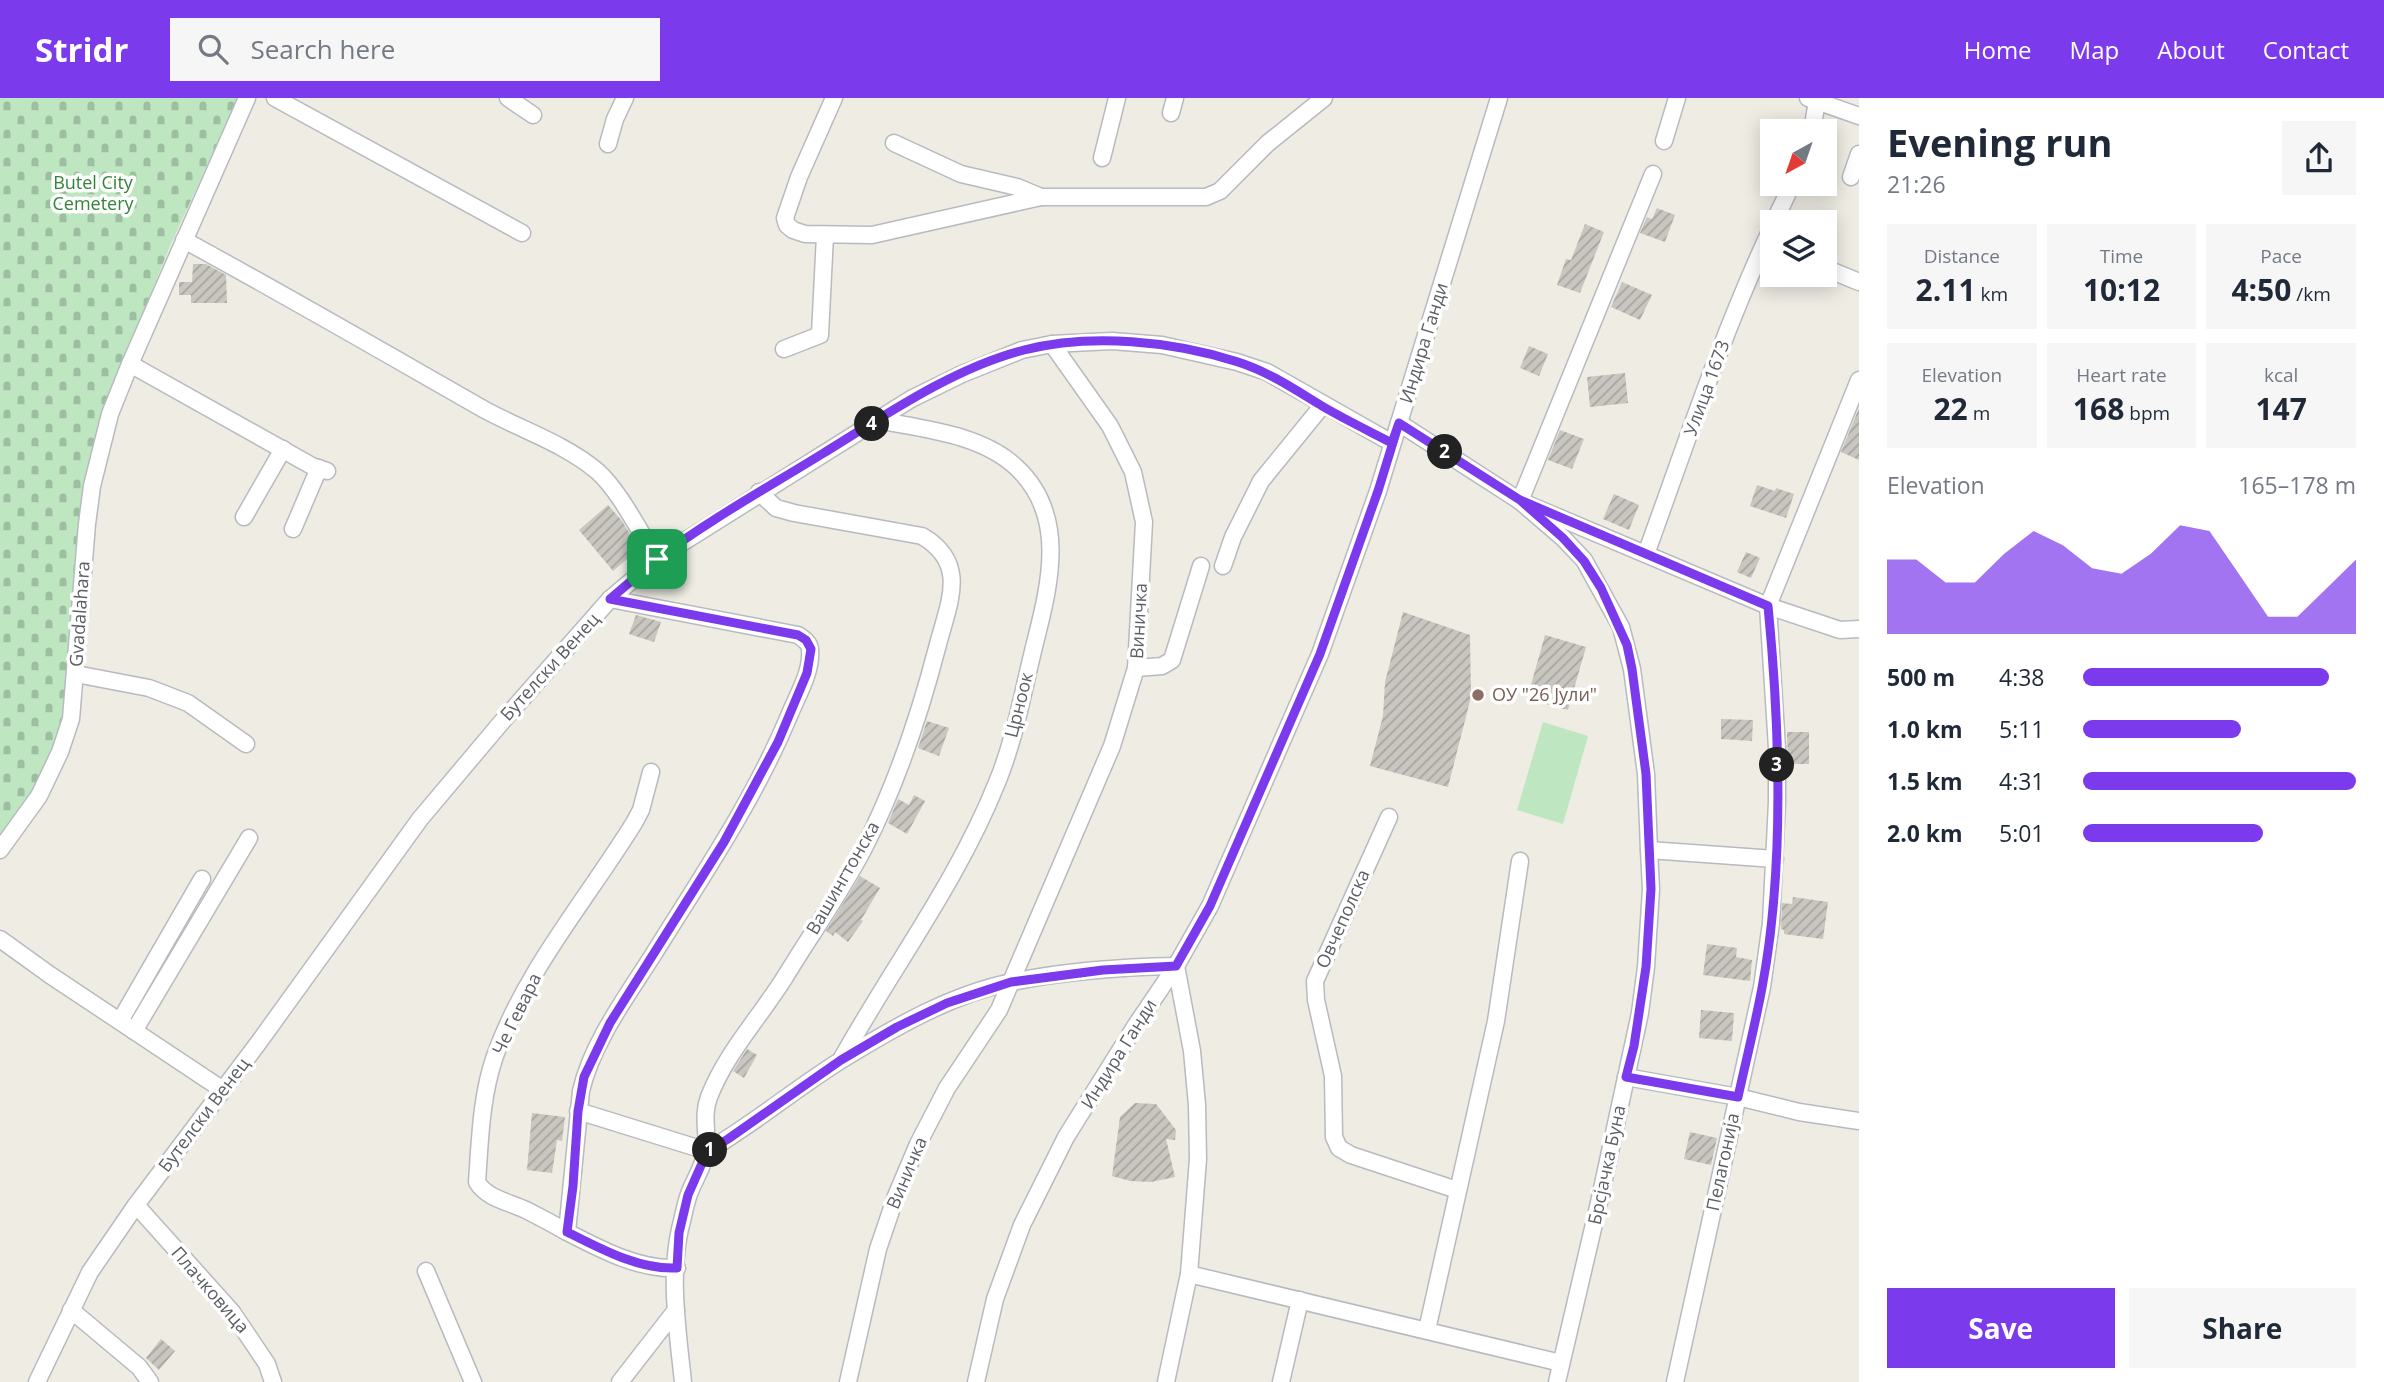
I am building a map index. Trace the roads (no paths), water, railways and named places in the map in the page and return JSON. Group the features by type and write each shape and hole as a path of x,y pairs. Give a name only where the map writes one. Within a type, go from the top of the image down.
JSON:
{"street":[{"name":"Gvadalahara","path":"0,850 39,796 60,752 71,719 87,524 92,486 110,414 247,98"},
{"path":"275,98 522,233"},
{"path":"508,98 533,115"},
{"path":"608,144 615,119 625,98"},
{"path":"834,98 799,177 785,218 793,230 825,235 872,235 1041,197 1206,197 1220,191 1268,143 1324,98"},
{"path":"1102,158 1117,98"},
{"name":"Индира Ганди","path":"976,1382 995,1299 1036,1194 1066,1137 1176,966 1210,906 1320,654 1378,491 1499,98"},
{"path":"1664,141 1677,98"},
{"path":"1812,119 1813,100 1859,116"},
{"path":"894,143 961,174 1017,187 1041,197"},
{"path":"1851,177 1859,153"},
{"path":"1520,500 1653,174"},
{"path":"783,349 821,335 825,235"},
{"path":"184,240 354,333 487,411 584,462 599,473 612,488 657,559"},
{"name":"Улица 1673","path":"1646,554 1727,333 1760,263"},
{"path":"1837,273 1859,282"},
{"name":"Бутелски Венец","path":"37,1382 90,1272 136,1205 420,819 610,599 657,559 759,492 911,399 962,374 1022,350 1052,345 1112,341 1162,345 1208,354 1267,372 1322,406 1392,443"},
{"name":"Виничка","path":"848,1382 878,1249 896,1196 918,1144 947,1088 999,1010 1112,746 1136,668 1144,522 1133,472 1110,426 1052,345"},
{"path":"130,364 323,470 293,530"},
{"path":"1768,606 1859,380"},
{"path":"1223,566 1233,537 1261,481 1322,406"},
{"name":"Црноок","path":"841,1060 948,883 999,780 1016,724 1049,590 1052,564 1049,526 1037,493 1019,469 999,453 962,439 877,420"},
{"path":"1399,423 1520,500 1768,606 1840,630 1859,629"},
{"path":"244,517 283,449"},
{"name":"Вашингтонска","path":"683,1382 676,1310 679,1233 688,1195 707,1152 707,1101 714,1085 863,849 885,805 919,715 951,591 951,566 945,554 922,536 794,513 776,508 759,492"},
{"name":"Брсјачка Буна","path":"1520,500 1563,538 1584,561 1621,627 1632,669 1646,774 1651,889 1646,967 1634,1046 1557,1382"},
{"path":"1136,668 1162,666 1172,660 1202,566"},
{"path":"567,1232 578,1111 584,1077 610,1023 724,842 778,742 807,673 811,649 806,640 798,635 610,599"},
{"name":"Пелагонија","path":"1675,1382 1762,987 1775,859 1777,748 1768,606"},
{"path":"76,674 149,688 188,703 246,744"},
{"name":"Че Гевара","path":"651,772 641,810 634,823 528,985 510,1021 495,1058 481,1121 477,1182 495,1198 528,1211 595,1246 657,1267 677,1268"},
{"name":"Овчеполска","path":"1389,817 1315,981 1316,1000 1334,1076 1334,1137 1339,1148 1352,1155 1457,1190"},
{"path":"134,1031 249,838"},
{"path":"1649,850 1775,859"},
{"path":"1427,1330 1496,1021 1520,861"},
{"path":"120,1021 202,879"},
{"path":"0,939 223,1090"},
{"path":"578,1111 707,1152 841,1060 897,1027 947,1003 1011,982 1103,970 1176,966 1192,1052 1198,1160 1189,1274 1166,1382"},
{"path":"1626,1077 1738,1097 1799,1112 1859,1121"},
{"path":"705,1116 728,1139"},
{"name":"Плачковица","path":"136,1205 232,1312 267,1364 273,1382"},
{"path":"426,1271 473,1382"},
{"path":"1189,1274 1561,1363"},
{"path":"1281,1382 1300,1300"},
{"path":"71,1310 139,1367 150,1382"},
{"path":"620,1382 676,1310"}],"place":[{"name":"ОУ \"26 Јули\"","path":"1478,695"}],"park label":[{"name":"Butel City Cemetery","path":"93,193"}]}
